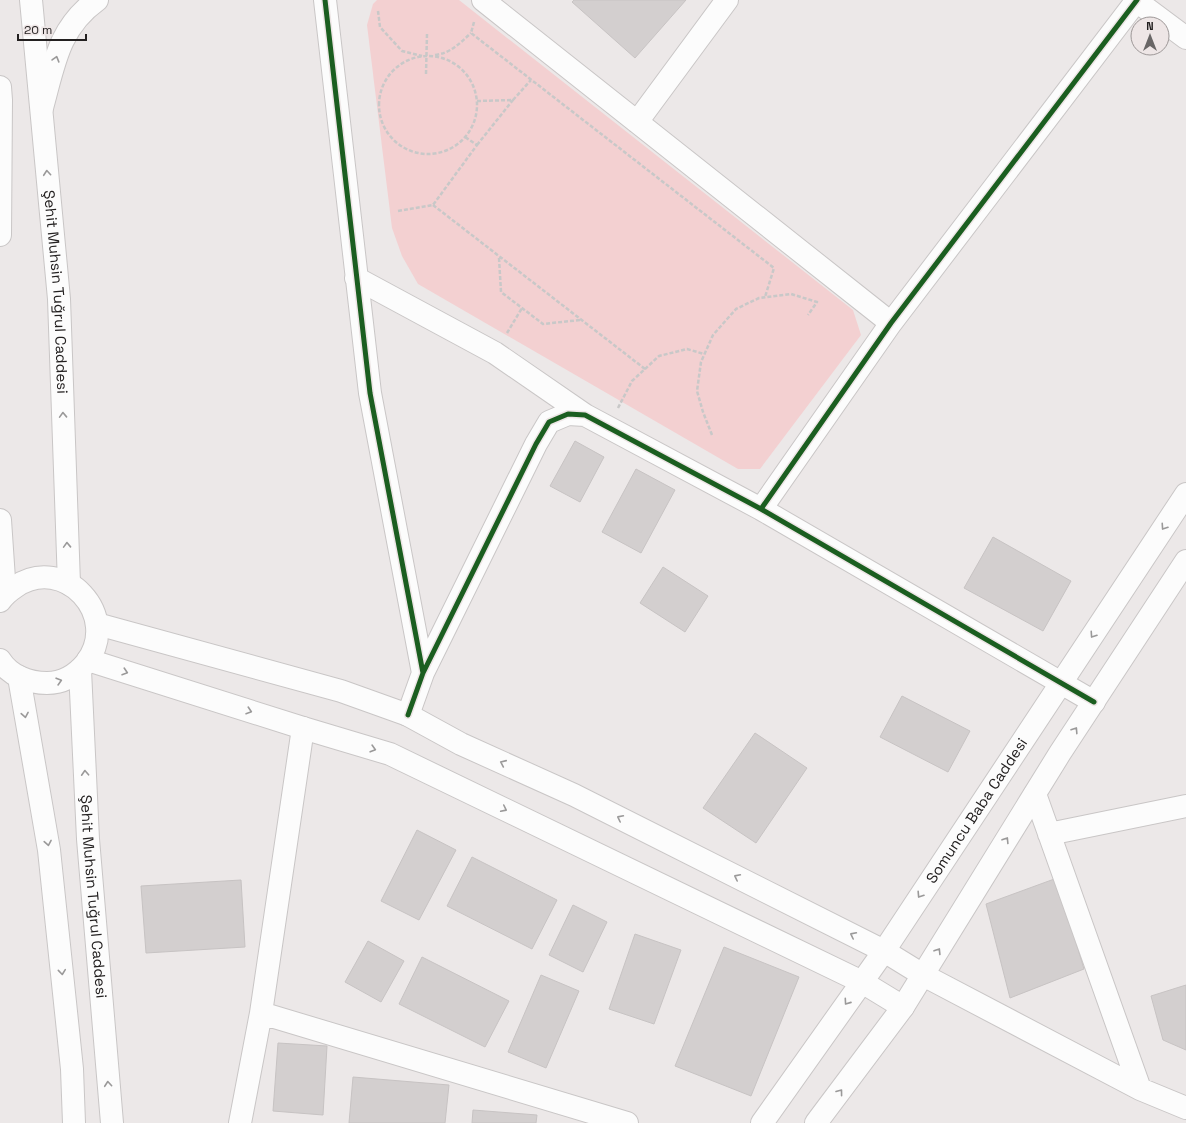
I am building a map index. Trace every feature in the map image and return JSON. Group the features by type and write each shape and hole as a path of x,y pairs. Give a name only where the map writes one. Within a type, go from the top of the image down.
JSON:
{"main road":[{"name":"Şehit Muhsin Tuğrul Caddesi","path":"31,0 59,299 68,584"},
{"path":"41,110 60,44 72,23 88,6 97,0"},
{"path":"325,0 370,393 423,674"},
{"path":"483,0 891,323"},
{"path":"637,122 727,0"},
{"path":"761,509 891,323 1136,0 1186,38"},
{"path":"0,87 0,235"},
{"path":"356,278 495,353 585,415 761,509 1094,702"},
{"path":"408,715 423,674 536,444 549,422 568,414 585,415"},
{"name":"Somuncu Baba Caddesi","path":"762,1123 884,951 1186,494"},
{"path":"0,520 1,599"},
{"path":"816,1123 903,1007 1035,794 1186,561"},
{"path":"1,599 21,583 34,578 47,577 62,580 76,588 87,599 94,612 97,624 96,643 84,665 68,678 53,683 37,683 22,679 5,666"},
{"path":"97,624 341,691 408,715 461,744 574,795 884,951 923,975 1140,1089 1186,1108"},
{"name":"Şehit Muhsin Tuğrul Caddesi","path":"84,665 88,838 112,1123"},
{"path":"84,665 390,754 862,982 903,1007"},
{"path":"5,666 49,850 72,1069 74,1123"},
{"path":"240,1123 262,1013 303,728"},
{"path":"1035,794 1140,1089"},
{"path":"1049,834 1186,806"},
{"path":"262,1013 627,1123"}],"path":[{"path":"378,11 380,27 402,51 427,56 438,56 454,63 467,74 475,89 477,106 474,122 465,137 452,148 436,153 420,153 405,148 392,139 383,126 379,96 384,81 394,69 406,60 427,56 441,54 455,48 471,33 483,0"},
{"path":"471,33 774,268 765,297"},
{"path":"426,74 427,34"},
{"path":"398,211 433,205 477,145 531,80"},
{"path":"476,101 513,100"},
{"path":"465,137 477,145"},
{"path":"433,205 645,369"},
{"path":"499,257 501,292 543,324 580,320"},
{"path":"712,435 697,391 701,362 713,335 736,309 759,298 791,294 817,302 808,314"},
{"path":"495,353 522,308"},
{"path":"608,428 632,380 659,356 686,349 704,354"}],"shaded area":[{"path":"377,0 459,0 853,310 861,335 760,469 738,469 418,284 402,256 392,228 367,25 373,4"}],"building":[{"path":"574,0 686,0 635,58 572,2"},
{"path":"575,441 604,457 580,502 550,486"},
{"path":"636,469 675,490 641,553 602,532"},
{"path":"993,537 1071,581 1043,631 964,588"},
{"path":"663,567 708,596 685,632 640,603"},
{"path":"902,696 970,731 948,772 880,737"},
{"path":"755,733 807,768 756,843 703,808"},
{"path":"417,830 456,850 419,920 381,901"},
{"path":"472,857 557,900 532,949 447,906"},
{"path":"1057,878 1084,969 1010,998 986,904"},
{"path":"241,880 245,947 146,953 141,886"},
{"path":"573,905 607,922 583,972 549,955"},
{"path":"635,934 681,950 654,1024 609,1009"},
{"path":"368,941 404,961 381,1002 345,982"},
{"path":"724,947 799,977 751,1096 675,1066"},
{"path":"422,957 509,1001 485,1047 399,1004"},
{"path":"541,975 579,991 546,1068 508,1052"},
{"path":"1186,985 1186,1050 1163,1040 1151,996"},
{"path":"278,1043 327,1046 323,1115 273,1111"},
{"path":"353,1077 449,1085 445,1123 349,1123"},
{"path":"473,1110 537,1115 536,1123 472,1123"}],"cycle path":[{"path":"325,0 370,393 423,673"},
{"path":"761,509 891,323 1137,0"},
{"path":"408,715 423,673 536,444 549,422 568,414 585,415 761,509 1094,702"}]}
